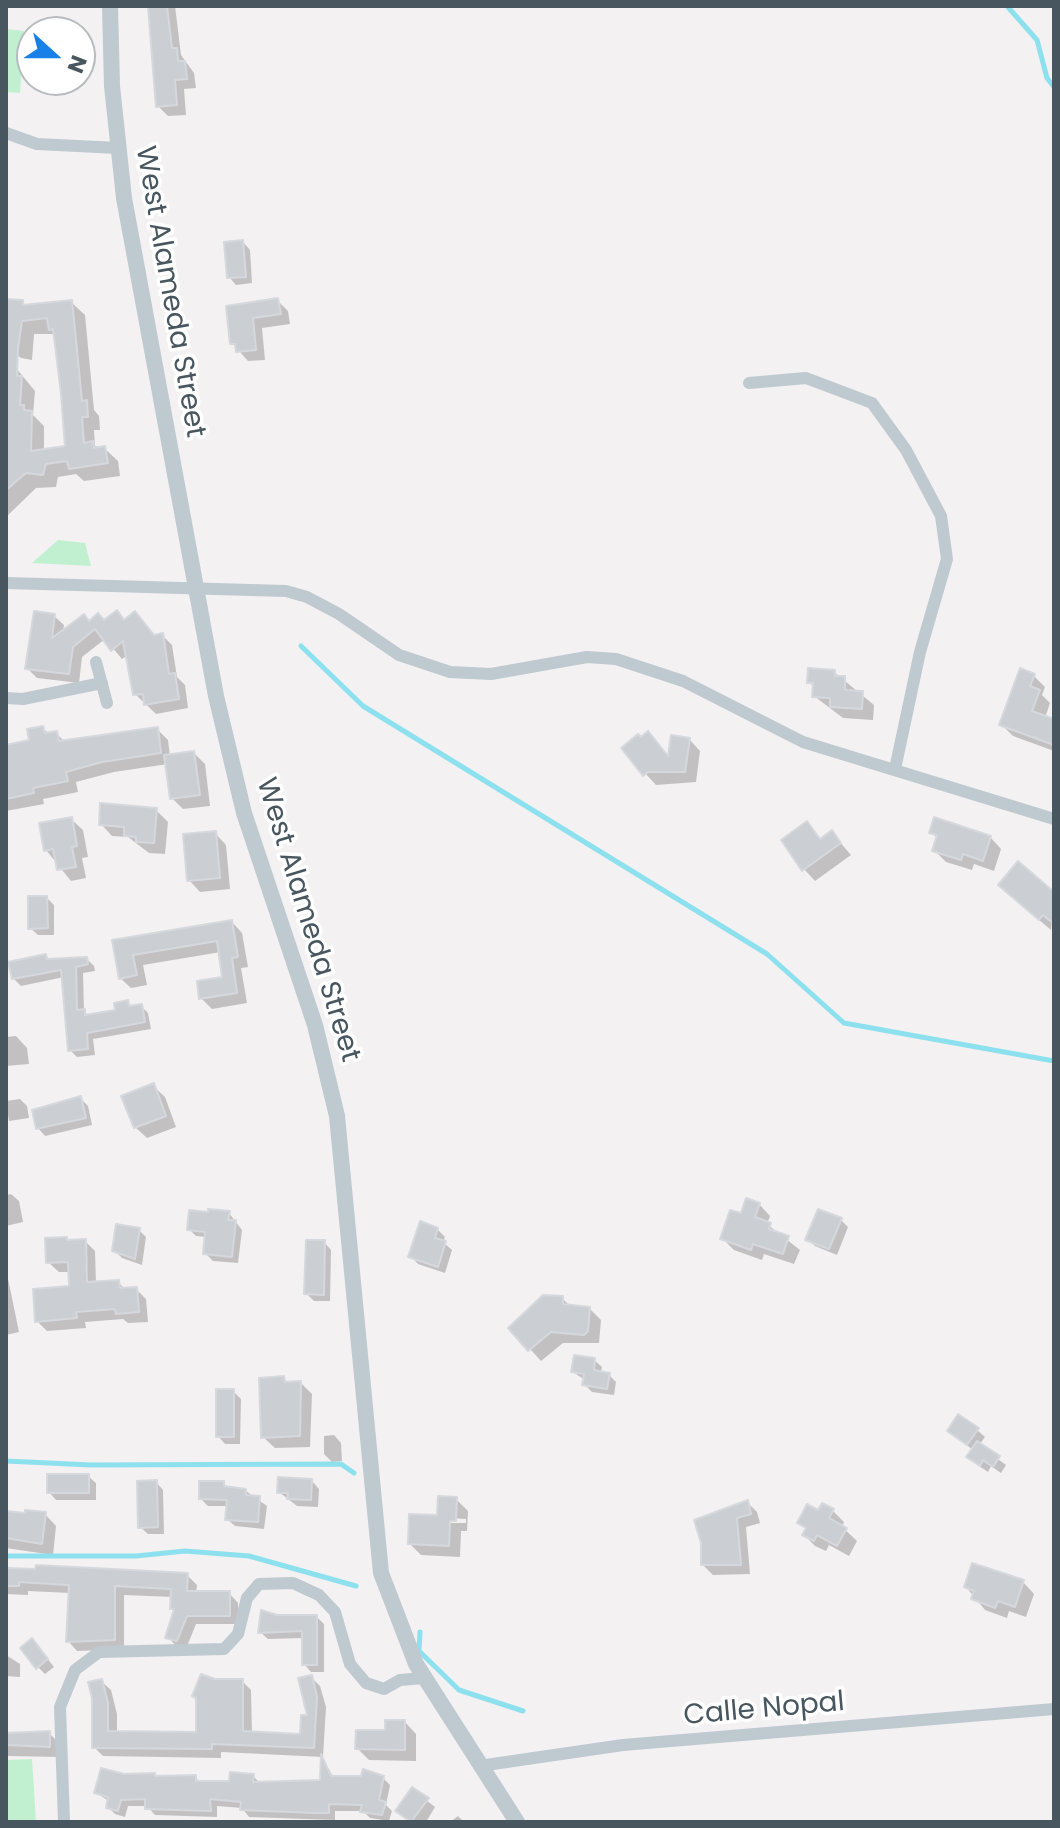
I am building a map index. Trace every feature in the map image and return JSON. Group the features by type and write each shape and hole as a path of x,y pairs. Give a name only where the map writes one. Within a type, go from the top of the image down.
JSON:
{"street":[{"name":"West Alameda Street","path":"110,6 118,148 195,588 244,813 330,1079 347,1188 378,1556 395,1616 424,1678 517,1822"},
{"path":"6,133 37,144 118,148"},
{"path":"749,383 806,378 872,403 906,450 941,516 947,559 920,652 895,769"},
{"path":"6,583 264,589 307,597 339,614 399,655 450,672 491,674 587,657 616,659 683,681 803,742 1054,819"},
{"path":"96,662 107,703"},
{"path":"6,698 23,699 102,683"},
{"path":"64,1822 60,1707 75,1670 99,1652 224,1649 238,1634 247,1598 259,1584 293,1583 319,1595 335,1612 350,1664 366,1683 384,1689 400,1680 424,1678"},
{"name":"Calle Nopal","path":"479,1766 623,1745 1054,1709"}],"green space":[{"path":"6,29 16,30 16,93 6,92"},
{"path":"58,540 85,543 91,566 32,563"},
{"path":"32,1759 36,1822 6,1822 6,1760"}],"building":[{"path":"148,6 167,6 172,48 177,48 178,61 185,61 187,79 175,80 177,105 156,107"},
{"path":"243,240 246,277 227,278 224,242"},
{"path":"278,298 281,314 253,318 256,350 236,352 235,344 230,344 226,306"},
{"path":"6,299 23,300 23,305 72,300 82,401 87,400 88,417 82,417 84,443 93,441 94,448 105,446 108,463 69,469 67,461 46,464 43,475 26,473 6,490","holes":["47,318 49,330 53,329 65,446 31,451 32,411 24,410 24,405 20,405 22,376 17,376 22,321"]},
{"path":"117,610 124,620 135,611 154,635 163,633 169,674 175,673 179,699 144,705 143,694 133,695 123,641 111,651 95,629 73,647 69,674 25,669 34,611 55,614 52,638 84,614 89,621 98,613 104,620"},
{"path":"808,668 835,670 835,676 845,676 845,690 863,691 862,709 830,707 830,698 812,697 813,683 807,683"},
{"path":"1020,668 1035,674 1030,686 1040,690 1032,711 1054,719 1054,745 999,725"},
{"path":"43,726 45,733 57,731 59,741 158,727 161,753 102,762 66,772 68,781 33,788 34,793 6,799 6,745 29,740 27,729"},
{"path":"648,731 668,756 671,735 690,738 685,772 648,772 643,776 621,748 638,734 641,737"},
{"path":"194,751 200,795 170,799 164,755"},
{"path":"100,803 157,808 154,843 136,842 136,837 124,836 124,827 99,825"},
{"path":"72,817 77,846 72,847 76,867 57,870 53,849 44,851 39,823"},
{"path":"934,817 991,836 983,861 963,854 961,860 932,851 937,835 929,833"},
{"path":"807,821 820,839 832,830 841,843 802,871 781,840"},
{"path":"216,831 220,878 187,881 183,834"},
{"path":"1018,861 1054,892 1054,924 1043,915 1039,920 998,885"},
{"path":"28,896 47,896 48,928 28,929"},
{"path":"232,920 238,957 232,958 237,993 199,999 197,981 222,977 217,941 133,955 137,975 119,979 112,940"},
{"path":"46,954 47,959 87,957 88,964 76,967 77,1010 85,1009 85,1015 115,1010 114,1003 128,1000 129,1006 142,1004 145,1022 87,1033 88,1049 68,1051 61,970 12,979 8,962"},
{"path":"154,1083 166,1116 134,1128 121,1096"},
{"path":"81,1096 86,1118 36,1129 32,1110"},
{"path":"746,1198 760,1203 755,1217 771,1223 769,1229 789,1236 783,1254 753,1244 751,1250 720,1239 730,1210 741,1213"},
{"path":"208,1209 230,1211 228,1220 236,1220 232,1257 203,1254 205,1232 187,1230 189,1210 208,1212"},
{"path":"818,1209 842,1218 829,1249 805,1240"},
{"path":"420,1221 438,1228 435,1238 446,1241 438,1267 408,1257"},
{"path":"116,1224 140,1228 135,1259 112,1251"},
{"path":"67,1237 67,1240 86,1239 87,1282 119,1280 120,1288 137,1287 139,1312 116,1314 115,1309 76,1312 77,1318 35,1322 33,1289 69,1286 68,1262 46,1263 45,1238"},
{"path":"306,1240 325,1240 324,1295 304,1294"},
{"path":"543,1295 563,1296 563,1304 590,1307 588,1331 584,1335 551,1332 528,1351 508,1328"},
{"path":"574,1355 595,1358 594,1370 610,1373 607,1389 582,1385 584,1374 571,1372"},
{"path":"284,1376 285,1382 301,1381 300,1436 261,1438 259,1378"},
{"path":"216,1389 234,1389 234,1437 216,1437"},
{"path":"958,1414 979,1428 967,1445 947,1431"},
{"path":"977,1441 1000,1456 993,1467 983,1460 980,1466 966,1457"},
{"path":"47,1474 89,1474 89,1493 47,1493"},
{"path":"278,1477 312,1479 311,1500 287,1499 288,1493 277,1493"},
{"path":"157,1480 158,1527 138,1528 137,1481"},
{"path":"199,1481 224,1481 224,1486 246,1489 246,1495 260,1496 258,1522 225,1520 227,1500 199,1499"},
{"path":"438,1496 457,1497 456,1521 450,1521 449,1546 408,1544 409,1514 437,1515"},
{"path":"748,1500 751,1514 737,1518 741,1565 701,1565 701,1543 694,1520"},
{"path":"822,1503 834,1509 829,1518 847,1528 837,1546 817,1535 814,1541 802,1535 806,1528 797,1523 807,1504 818,1510"},
{"path":"25,1510 46,1512 42,1544 6,1538 6,1511 25,1513"},
{"path":"972,1563 1024,1580 1015,1607 998,1601 995,1608 971,1599 974,1591 964,1587"},
{"path":"36,1565 188,1573 187,1591 230,1591 230,1616 187,1616 177,1641 165,1638 174,1609 170,1609 171,1589 115,1586 115,1640 66,1642 69,1585 19,1582 19,1586 6,1586 6,1568 35,1569"},
{"path":"261,1610 277,1615 317,1615 317,1665 302,1665 302,1631 258,1633"},
{"path":"32,1638 48,1659 36,1669 20,1648"},
{"path":"201,1674 215,1679 243,1679 243,1731 300,1734 301,1715 307,1715 298,1678 312,1675 317,1697 314,1748 212,1744 212,1749 92,1748 92,1698 88,1682 102,1679 108,1703 108,1731 196,1732 196,1698 192,1696"},
{"path":"385,1720 405,1720 405,1750 355,1749 356,1730 385,1730"},
{"path":"50,1731 50,1747 6,1745 6,1733"},
{"path":"321,1754 331,1776 361,1776 363,1769 384,1776 379,1800 386,1802 382,1815 360,1812 362,1805 329,1804 329,1813 240,1810 241,1802 210,1799 211,1811 145,1809 145,1799 121,1800 118,1811 106,1808 108,1797 94,1793 101,1768 124,1774 196,1775 196,1781 229,1781 230,1772 254,1774 253,1782 320,1780"},
{"path":"412,1787 429,1798 411,1822 395,1811"}],"waterway":[{"path":"1007,6 1037,40 1047,78 1054,87"},
{"path":"301,646 363,706 767,954 844,1023 1054,1061"},
{"path":"6,1461 91,1465 341,1464 354,1473"},
{"path":"6,1556 136,1556 185,1551 249,1556 356,1586"},
{"path":"420,1632 419,1651 459,1690 523,1711"}]}
